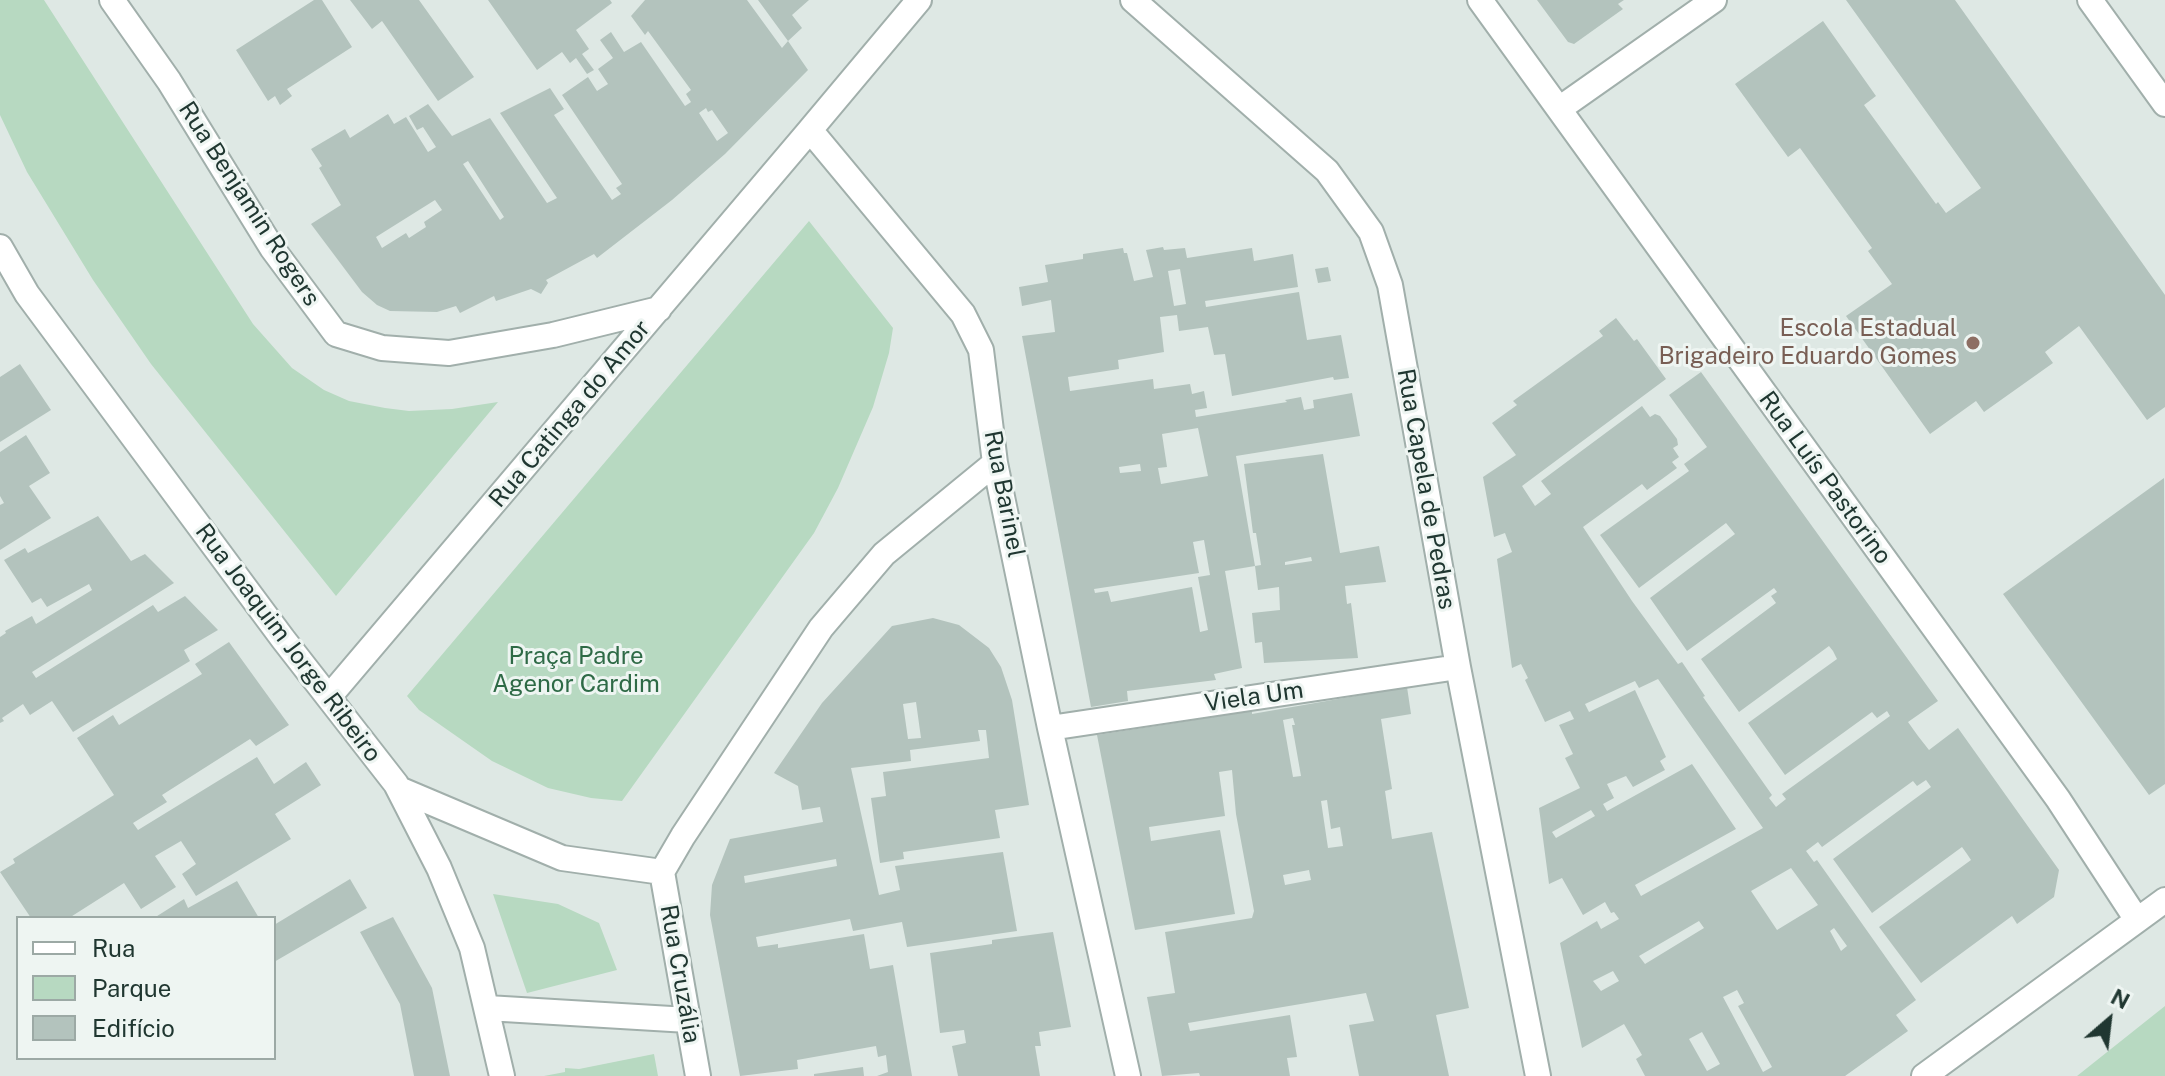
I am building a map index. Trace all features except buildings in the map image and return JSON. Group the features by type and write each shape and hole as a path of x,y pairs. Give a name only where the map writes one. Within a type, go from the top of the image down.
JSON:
{"street":[{"name":"Rua Benjamin Rogers","path":"112,0 169,81 272,248 336,334 382,348 449,353 553,335 659,309"},
{"path":"810,130 919,0"},
{"name":"Rua Luís Pastorino","path":"1480,0 2058,799 2137,920"},
{"path":"1559,109 1714,0"},
{"path":"2090,0 2165,104"},
{"name":"Rua Capela de Pedras","path":"1142,4 1327,171 1371,232 1390,285 1458,667 1538,1076"},
{"name":"Rua Catinga do Amor","path":"329,697 810,130"},
{"name":"Rua Barinel","path":"810,130 963,314 981,350 995,463 1050,728 1128,1076"},
{"name":"Rua Joaquim Jorge Ribeiro","path":"0,247 27,294 399,789 439,868 472,948 502,1076"},
{"path":"399,789 562,858 662,872 821,628 884,554 995,463"},
{"name":"Viela Um","path":"1050,728 1458,667"},
{"name":"Rua Cruzália","path":"662,872 698,1076"},
{"path":"1924,1076 2165,900"},
{"path":"487,1008 688,1020"}],"green space":[{"path":"0,0 44,0 253,324 292,368 324,390 349,401 385,408 409,411 452,409 498,402 336,596 151,364 93,280 27,172 0,115"},
{"name":"Praça Padre Agenor Cardim","path":"809,221 893,328 873,407 838,488 814,533 622,801 591,798 548,788 492,761 419,710 407,696"},
{"path":"493,894 558,904 599,923 617,970 527,993"},
{"path":"2165,1006 2165,1076 2077,1076"},
{"path":"654,1054 658,1076 544,1076 565,1072 565,1068 579,1069"}],"place":[{"name":"Escola Estadual Brigadeiro Eduardo Gomes","path":"1973,343"}]}
